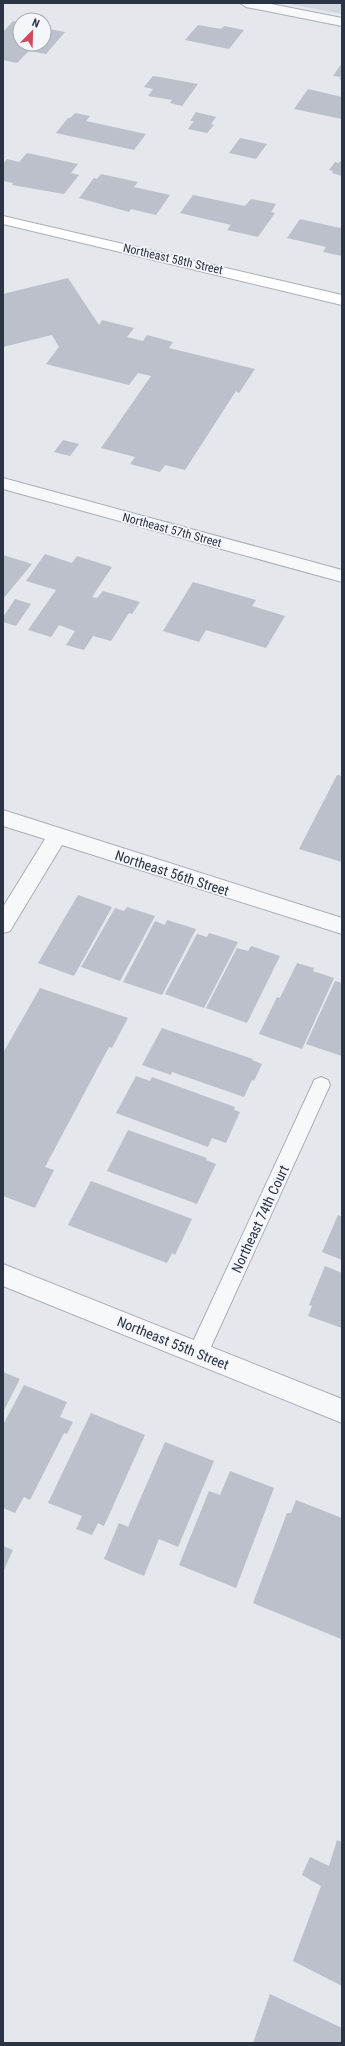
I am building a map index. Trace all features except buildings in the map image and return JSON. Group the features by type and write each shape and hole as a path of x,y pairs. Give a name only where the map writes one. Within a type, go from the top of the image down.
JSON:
{"street":[{"path":"246,3 342,22"},
{"name":"Northeast 58th Street","path":"3,220 342,300"},
{"name":"Northeast 57th Street","path":"3,483 342,576"},
{"name":"Northeast 56th Street","path":"3,818 342,926"},
{"path":"3,925 57,836"},
{"name":"Northeast 55th Street","path":"3,1275 342,1411"}],"lane":[{"name":"Northeast 74th Court","path":"198,1353 322,1085"}],"shaded area":[{"path":"285,3 342,3 342,14"}]}
